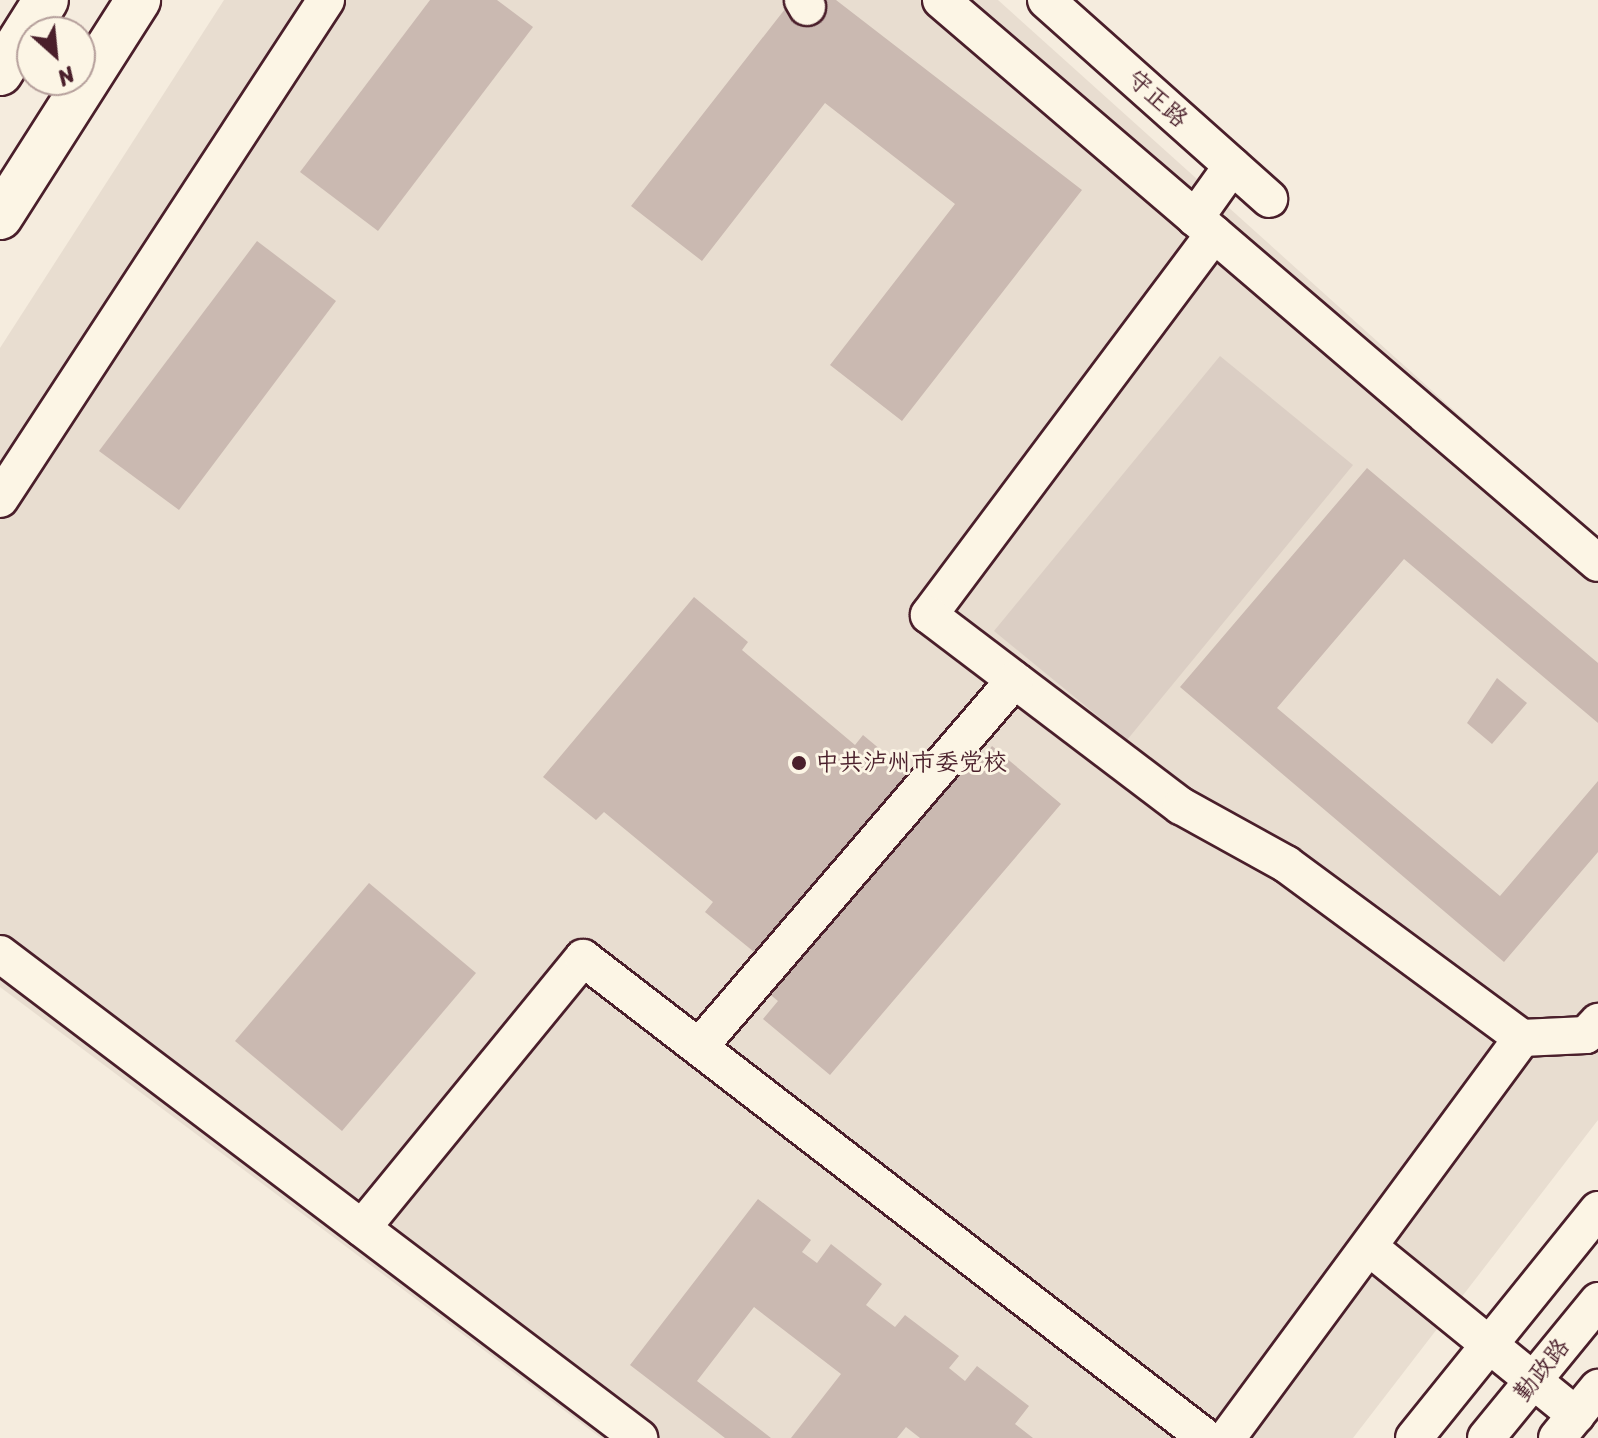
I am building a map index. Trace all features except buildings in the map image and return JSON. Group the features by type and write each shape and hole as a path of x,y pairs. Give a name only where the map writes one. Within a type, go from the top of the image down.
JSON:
{"main road":[{"path":"0,73 46,0"},
{"path":"0,217 138,0"}],"street":[{"path":"0,499 326,0"},
{"path":"941,0 1598,563"},
{"name":"守正路","path":"1046,0 1269,199"},
{"path":"1232,166 1204,226 929,615 1181,806 1286,864 1522,1038 1586,1035 1598,1022"},
{"path":"699,1047 1015,680"},
{"path":"0,954 639,1438"},
{"path":"362,1228 583,958 1206,1438"},
{"path":"1227,1438 1522,1038"},
{"path":"1414,1438 1598,1210"},
{"path":"1369,1247 1577,1414"},
{"name":"勤政路","path":"1486,1438 1598,1301"}],"shaded area":[{"name":"中共泸州市委党校","path":"224,0 998,0 1598,540 1598,1120 1353,1438 601,1438 0,987 0,348"},
{"path":"1220,356 1353,465 1127,740 994,631"}],"place":[{"name":"中共泸州市委党校","path":"799,763"}]}
